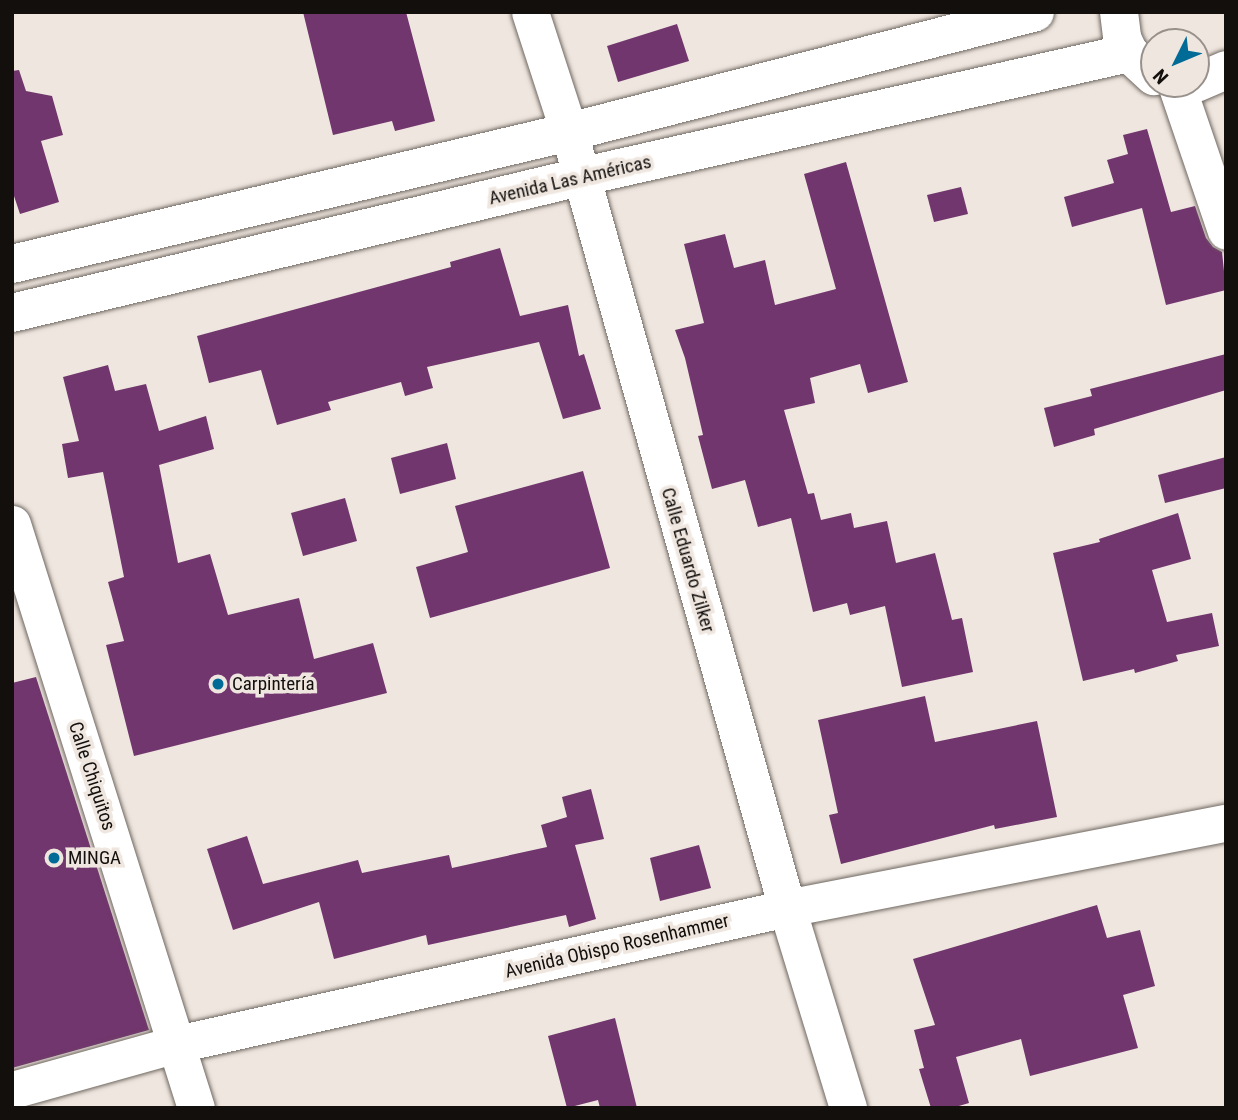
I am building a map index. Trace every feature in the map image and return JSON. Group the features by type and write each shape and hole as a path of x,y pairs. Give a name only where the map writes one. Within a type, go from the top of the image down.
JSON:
{"main road":[{"path":"12,264 569,132 1035,12"},
{"path":"1119,12 1122,38 1140,63"},
{"name":"Avenida Las Américas","path":"12,313 580,177 1140,64"}],"street":[{"name":"Calle Eduardo Zilker","path":"530,12 569,132 787,908 848,1108"},
{"path":"1181,98 1226,231"},
{"name":"Calle Chiquitos","path":"12,524 196,1108"},
{"name":"Avenida Obispo Rosenhammer","path":"12,1090 177,1044 787,908 1226,823"}],"building":[{"path":"303,12 406,12 435,121 395,131 392,121 333,135"},
{"path":"677,24 689,61 618,82 607,46"},
{"path":"19,70 26,91 52,96 63,135 41,141 59,202 20,214 12,190 12,71"},
{"path":"1147,129 1171,212 1195,206 1206,238 1213,247 1222,252 1226,290 1166,305 1142,208 1072,227 1064,197 1114,183 1107,160 1128,154 1123,135"},
{"path":"846,162 908,382 868,393 860,364 810,378 815,403 784,410 808,494 814,493 821,520 851,513 854,528 887,521 896,563 935,553 952,620 962,618 973,672 902,687 885,606 850,615 847,603 813,612 791,518 758,527 745,480 712,489 698,436 703,435 685,358 675,330 704,323 684,244 725,234 734,268 765,260 775,305 836,289 804,174"},
{"path":"961,187 968,214 934,222 927,195"},
{"path":"500,248 520,316 568,305 579,356 584,354 601,409 563,419 539,342 427,367 433,388 405,396 401,382 328,402 331,410 277,425 261,370 209,383 197,336 451,267 450,262"},
{"path":"1226,354 1226,390 1094,429 1095,435 1054,447 1044,408 1092,396 1090,389"},
{"path":"108,365 115,391 146,384 159,431 206,416 214,449 159,465 178,563 210,554 228,615 299,598 314,659 373,643 387,693 134,756 106,645 124,641 108,582 124,577 103,472 68,478 62,444 79,441 63,377"},
{"path":"447,443 456,479 400,494 391,458"},
{"path":"1226,457 1226,488 1165,503 1158,475"},
{"path":"583,471 610,568 430,618 416,567 468,552 455,506"},
{"path":"345,498 357,541 303,556 291,513"},
{"path":"1178,513 1191,559 1152,570 1167,622 1212,613 1219,646 1176,655 1178,661 1135,673 1134,669 1083,681 1053,553 1100,542 1099,539"},
{"name":"MINGA","path":"36,677 149,1030 12,1068 12,683"},
{"path":"925,696 935,742 1037,721 1057,817 995,829 994,825 841,864 829,815 838,813 818,720"},
{"path":"591,789 604,839 575,845 596,919 569,927 566,915 428,945 426,935 334,959 319,902 233,930 207,849 247,836 263,884 358,860 362,873 449,855 452,868 547,847 541,825 567,817 562,797"},
{"path":"699,845 711,888 660,901 650,858"},
{"path":"1097,905 1107,938 1140,930 1155,986 1123,995 1138,1048 1030,1076 1021,1039 956,1057 969,1103 952,1108 931,1108 919,1069 924,1068 914,1030 935,1025 913,959"},
{"path":"615,1018 637,1108 600,1108 598,1100 567,1108 548,1036"}],"place":[{"name":"Carpintería","path":"218,684"},
{"name":"MINGA","path":"54,858"}]}
